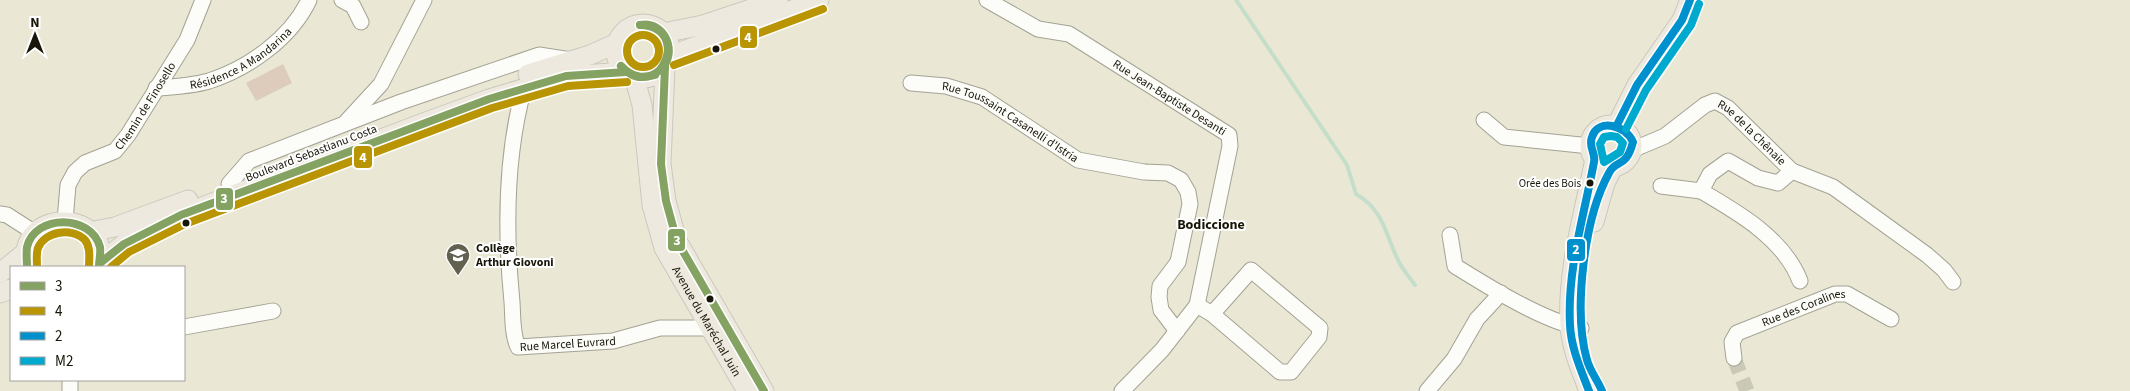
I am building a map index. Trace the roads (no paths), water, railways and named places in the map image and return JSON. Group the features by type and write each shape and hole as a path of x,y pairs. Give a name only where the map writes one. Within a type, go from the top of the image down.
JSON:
{"main road":[{"path":"664,33 703,25 778,0"},
{"path":"667,61 670,48 664,33 657,28 640,24 624,32 617,43 617,59 630,74 651,77 667,61 819,0"},
{"path":"1617,125 1637,85 1682,20 1690,0"},
{"name":"Boulevard Sebastianu Costa","path":"89,232 134,220 462,97 617,43"},
{"name":"Avenue du Maréchal Juin","path":"667,61 661,164 666,201 677,241 747,391"},
{"name":"Avenue du Maréchal Juin","path":"630,74 642,105 652,206 664,248 764,391"},
{"name":"Boulevard Sebastianu Costa","path":"100,265 124,244 181,215 426,122 524,88 566,76 630,74"},
{"path":"1589,391 1578,361 1572,267 1594,133 1604,126 1617,125 1623,128 1631,138 1632,150 1626,162 1613,167 1600,164 1592,153"},
{"path":"1602,391 1588,362 1575,327 1584,265 1605,183 1613,167"},
{"path":"14,266 26,260 35,233 54,222 65,221 82,226 89,232 100,251 100,265"}],"street":[{"name":"Chemin de Finosello","path":"65,221 68,185 75,172 85,163 115,151 128,135 187,40 203,0"},
{"name":"Résidence A Mandarina","path":"156,88 210,80 250,61 269,49 302,15 309,0"},
{"path":"342,0 353,6 360,22"},
{"path":"344,124 381,84 424,0"},
{"name":"Rue Jean-Baptiste Desanti","path":"987,0 1038,29 1069,34 1229,135 1230,146 1197,305 1162,350 1122,391"},
{"path":"229,184 250,161 401,102 539,55 572,60"},
{"name":"Rue Toussaint Casanelli d'Istria","path":"911,83 946,86 982,97 1078,160 1144,172 1168,173 1181,180 1188,192 1190,204 1178,262 1160,286 1159,297 1161,310 1177,331"},
{"path":"381,84 401,102"},
{"name":"Rue Marcel Euvrard","path":"524,88 518,109 510,163 508,218 508,255 515,342 518,347 613,341 660,328 718,326"},
{"name":"Rue de la Chênaie","path":"1632,150 1665,136 1705,105 1715,102 1728,108 1792,171 1833,187 1927,256 1944,270 1953,282"},
{"path":"1484,120 1504,138 1592,153"},
{"name":"Rue de la Chênaie","path":"1701,191 1710,174 1728,161 1758,178 1778,183 1792,171"},
{"path":"1661,186 1701,191 1742,215 1794,265 1800,280"},
{"path":"0,214 7,215 35,233"},
{"path":"1450,235 1455,266 1501,293 1575,327"},
{"path":"1197,305 1212,314 1280,372 1291,372 1320,337 1320,328 1251,270 1212,314"},
{"path":"1426,391 1454,359 1477,319 1501,293"},
{"name":"Rue des Coralines","path":"1734,358 1732,342 1736,333 1835,294 1847,294 1891,319"},
{"path":"185,327 273,311"}],"waterway":[{"path":"1236,0 1347,165 1356,194 1366,201 1379,216 1399,262 1415,285"}],"tunnel":[{"path":"1734,358 1747,391"}],"place":[{"name":"Orée des Bois","path":"1590,183"},
{"name":"Collège Arthur Giovoni","path":"458,276"}],"district":[{"name":"Bodiccione","path":"1211,224"}]}
